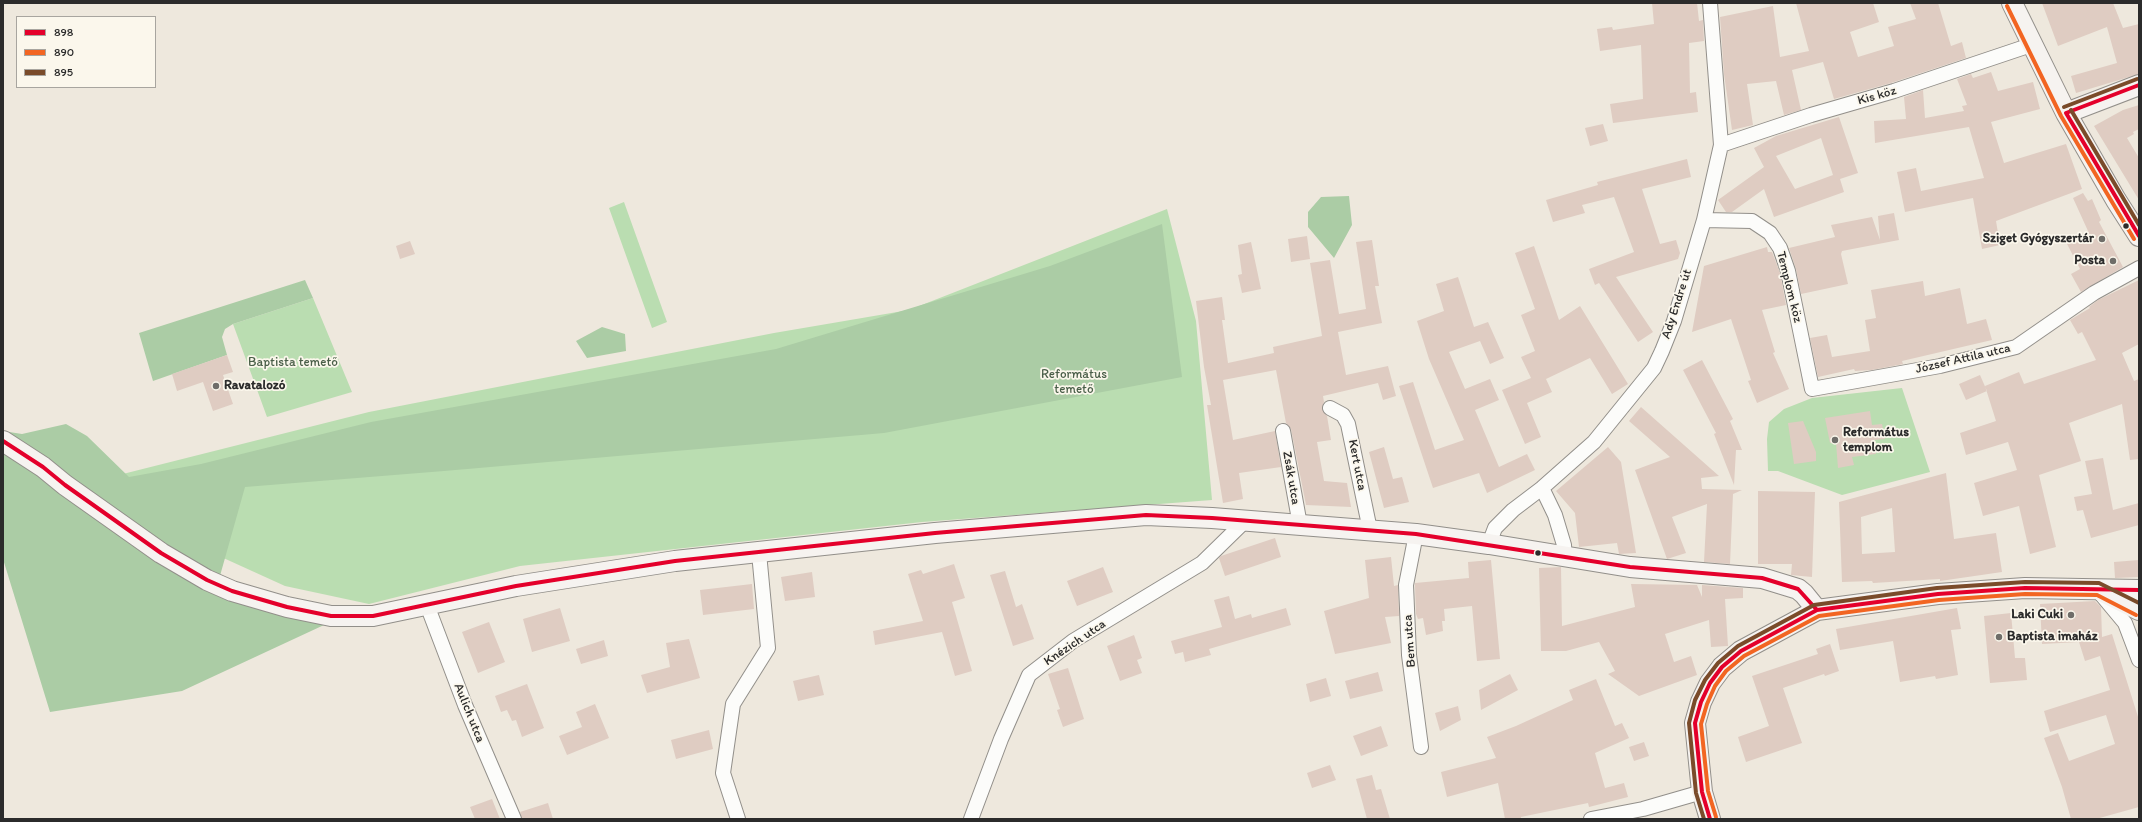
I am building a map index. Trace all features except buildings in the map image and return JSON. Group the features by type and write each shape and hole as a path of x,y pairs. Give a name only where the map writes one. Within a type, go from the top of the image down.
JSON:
{"main road":[{"path":"2012,3 2066,113 2116,200 2139,236"},
{"path":"2066,113 2139,85"},
{"path":"3,441 43,467 65,485 161,554 207,580 232,590 287,607 331,616 373,616 516,586 675,561 935,533 1146,514 1246,520 1416,534 1489,544 1565,558 1630,567 1762,578 1798,589 1817,610"},
{"path":"1710,819 1702,792 1695,722 1701,702 1710,683 1722,667 1741,651 1817,610 1938,594 2025,588 2139,590"},
{"path":"2098,589 2139,610"}],"street":[{"name":"Ady Endre út","path":"1489,544 1495,528 1513,510 1542,488 1594,442 1654,368 1674,321 1704,220 1721,145 1710,3"},
{"name":"Kis köz","path":"1721,145 1812,115 1894,91 2032,45"},
{"name":"Templom köz","path":"1704,220 1752,221 1770,233 1780,248 1788,271 1812,388"},
{"name":"József Attila utca","path":"1812,388 1940,366 2016,347 2094,294 2139,268"},
{"name":"Kert utca","path":"1330,408 1343,415 1348,424 1370,530"},
{"name":"Zsák utca","path":"1283,431 1300,525"},
{"path":"1542,488 1555,515 1564,545 1565,558"},
{"name":"Knézich utca","path":"971,819 1001,739 1029,675 1072,642 1202,563 1246,520"},
{"name":"Bem utca","path":"1416,534 1406,584 1410,655 1421,748"},
{"path":"738,819 723,773 733,704 768,648 759,553"},
{"path":"2098,589 2125,623 2139,660"},
{"name":"Aulich utca","path":"428,605 465,705 514,819"},
{"path":"1591,819 1644,809 1702,792"}],"green space":[{"path":"1349,196 1352,225 1334,258 1308,227 1308,212 1321,197"},
{"path":"624,202 667,322 652,328 609,208"},
{"name":"Református temető","path":"1167,209 1196,321 1212,500 922,522 520,566 369,604 285,586 208,551 99,480 369,412 774,333 909,310"},
{"path":"1162,224 1182,377 884,433 245,487 216,590 324,625 182,691 50,712 3,559 3,431 22,434 66,424 87,436 129,477 201,464 371,422 776,349 1050,266"},
{"path":"305,280 313,298 233,324 225,329 222,337 227,355 153,381 139,333"},
{"name":"Baptista temető","path":"313,298 352,392 267,417 233,324"},
{"path":"602,327 625,334 626,351 587,358 576,341"},
{"path":"1902,388 1930,472 1842,495 1778,471 1768,471 1767,439 1769,422 1784,409 1812,398"}],"transit line":[{"name":"890","path":"2007,6 2061,116 2134,239"},
{"name":"895","path":"2064,107 2137,79"},
{"name":"898","path":"2066,113 2139,85"},
{"name":"895","path":"2071,110 2139,225"},
{"name":"898","path":"2066,113 2139,236"},
{"name":"898","path":"3,441 43,467 65,485 161,553 207,580 232,591 287,607 331,616 373,616 516,586 675,561 935,533 1146,515 1212,518 1416,534 1630,567 1762,578 1798,589 1817,610"},
{"name":"895","path":"1704,819 1696,793 1689,723 1695,700 1705,680 1718,663 1738,646 1814,605 1937,588 2025,582 2099,583 2139,603"},
{"name":"898","path":"1710,819 1702,792 1695,723 1701,702 1710,683 1722,667 1741,651 1817,610 1938,594 2025,588 2139,590"},
{"name":"890","path":"1716,817 1708,791 1701,724 1707,704 1715,686 1726,671 1744,656 1819,616 1939,600 2025,594 2097,595 2136,615"}],"place":[{"name":"Sziget Gyógyszertár","path":"2102,239"},
{"name":"Posta","path":"2113,261"},
{"name":"Ravatalozó","path":"216,386"},
{"name":"Református templom","path":"1835,440"},
{"name":"Laki Cuki","path":"2071,615"},
{"name":"Baptista imaház","path":"1999,637"}]}
